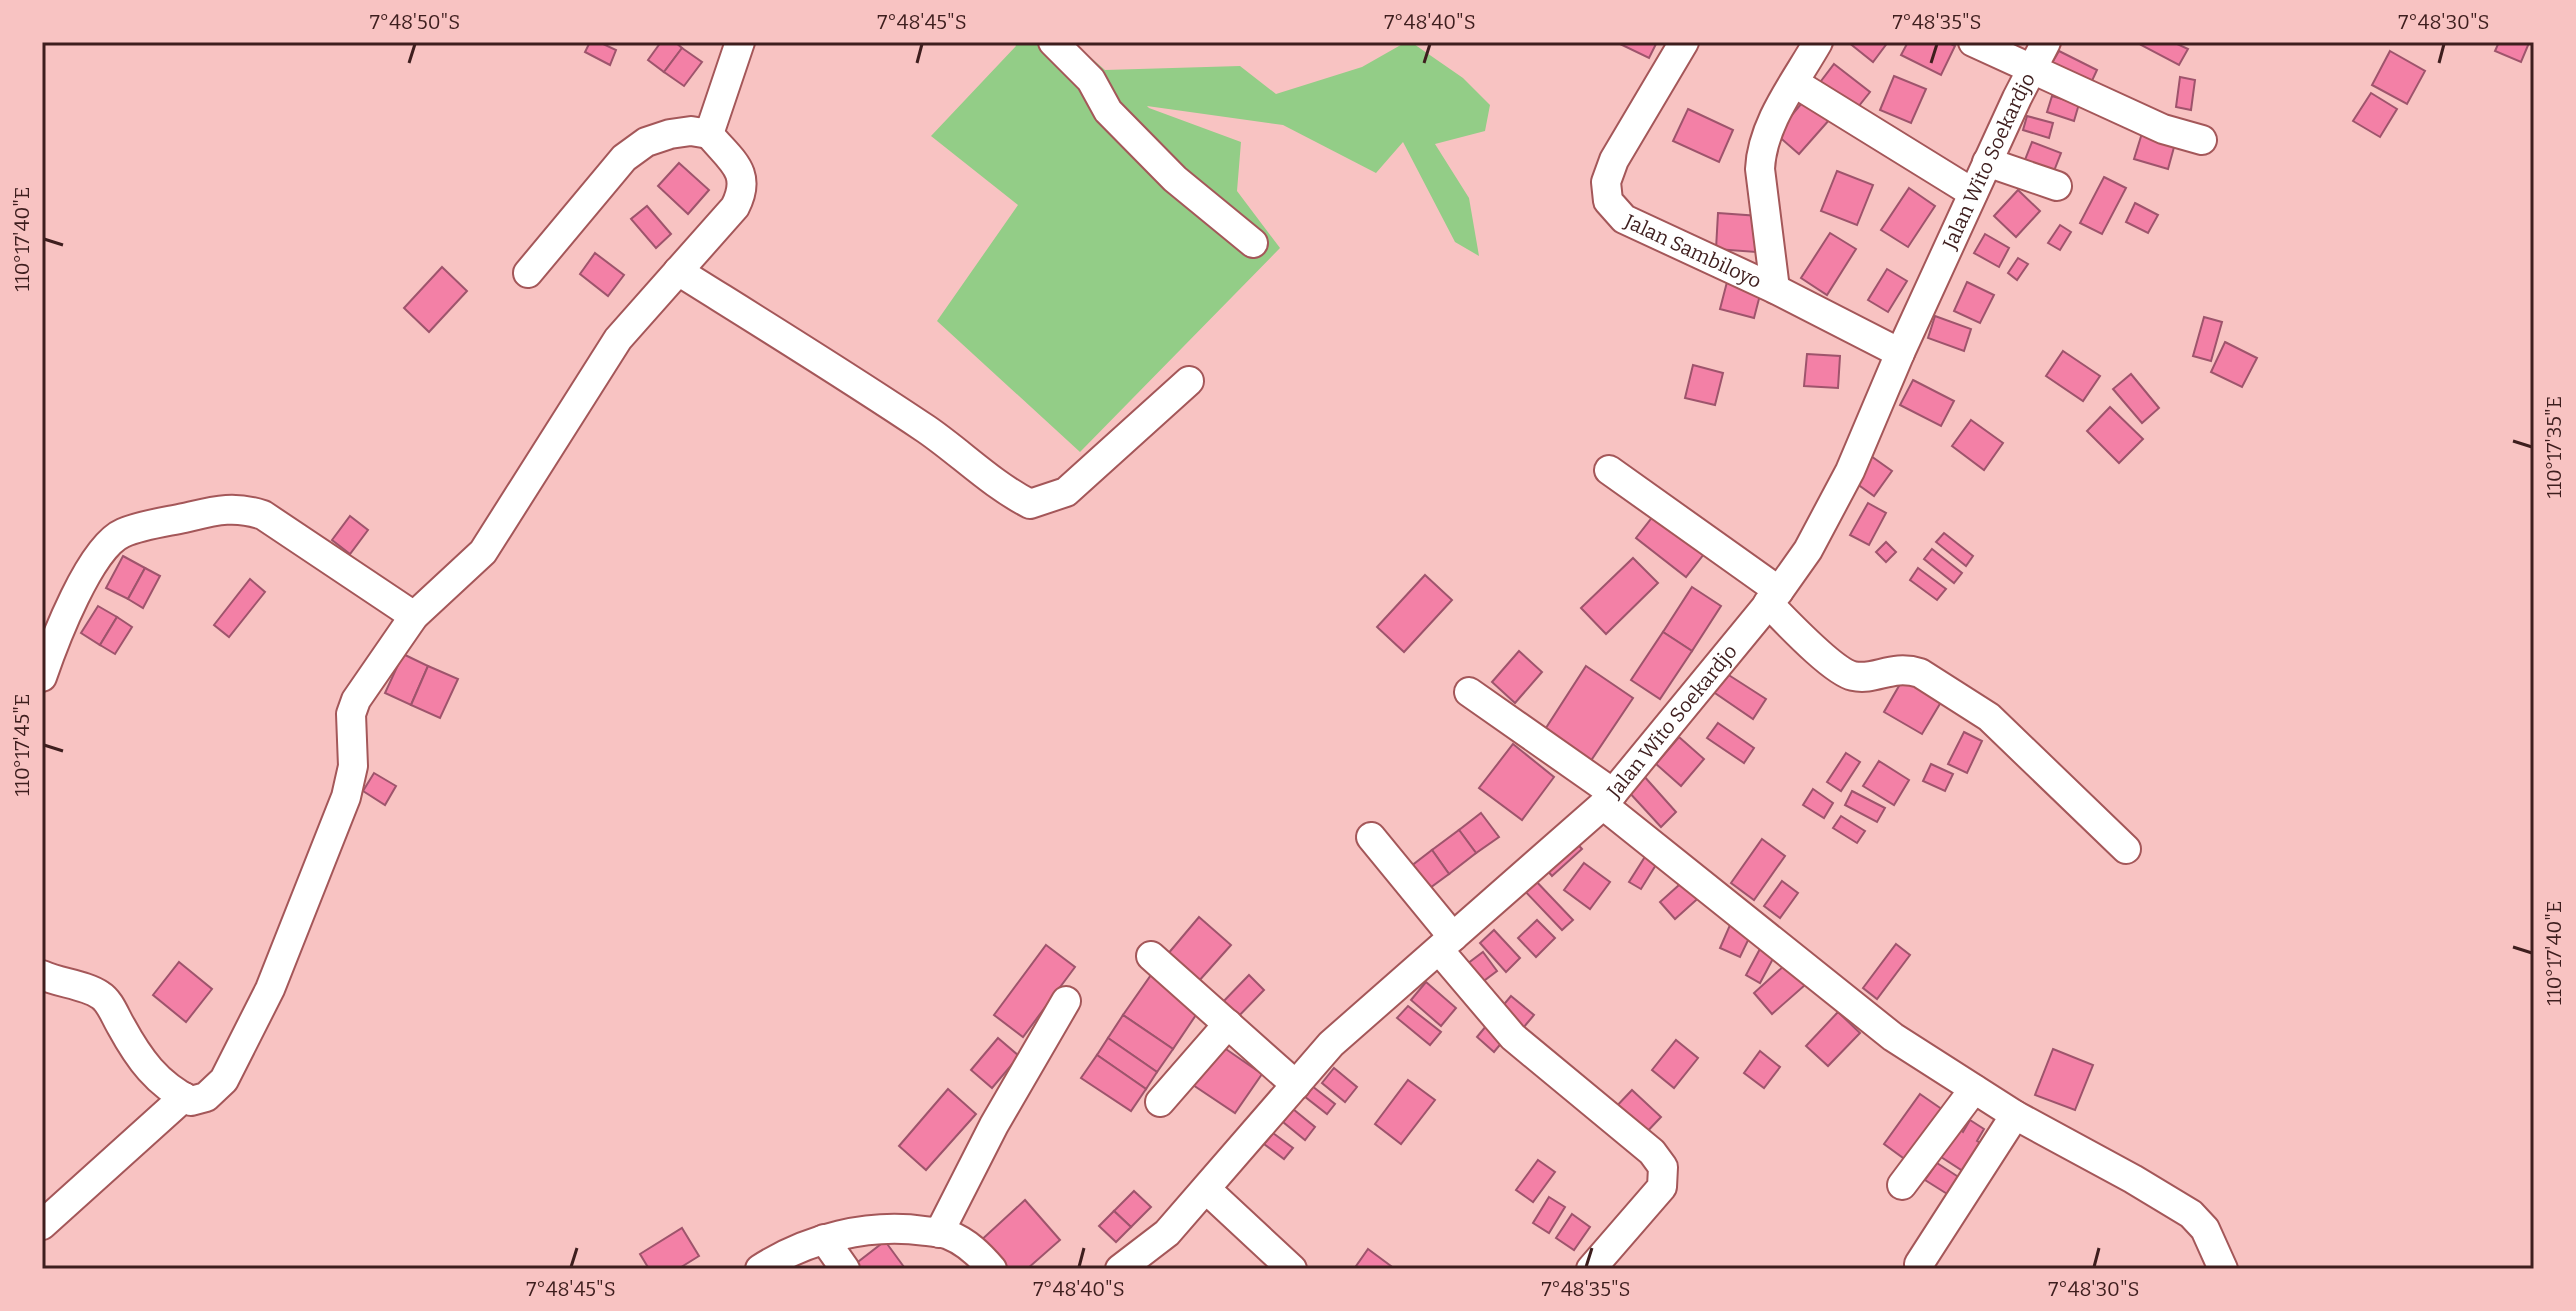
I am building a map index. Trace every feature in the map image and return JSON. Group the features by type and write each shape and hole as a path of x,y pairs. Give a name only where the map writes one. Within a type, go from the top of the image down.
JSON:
{"street":[{"path":"1053,42 1091,80 1108,111 1156,160 1253,243"},
{"name":"Jalan Sambiloyo","path":"1684,42 1614,160 1606,182 1608,201 1624,219 1775,289 1900,353"},
{"path":"1775,289 1760,169 1761,151 1766,134 1818,42"},
{"path":"1973,42 2163,129 2202,140"},
{"name":"Jalan Wito Soekardjo","path":"1120,1269 1167,1233 1331,1044 1608,799 1773,597 1808,550 1850,471 1987,162 2046,42"},
{"path":"709,134 733,44"},
{"path":"1795,83 1973,193"},
{"path":"42,975 100,995 146,1064 166,1088 191,1101 206,1097 224,1080 270,989 346,797 353,766 351,714 356,700 414,616 483,552 618,339 735,207 743,192 743,176 709,134 691,131 646,142 624,158 528,273"},
{"path":"1987,162 2057,186"},
{"path":"678,271 930,432 1009,493 1030,504 1066,492 1189,381"},
{"path":"1609,470 1773,597 1836,668 1852,676 1868,676 1893,669 1920,673 1989,717 2126,849"},
{"path":"42,677 51,650 92,564 108,544 122,533 217,510 241,508 263,515 414,616"},
{"path":"1469,692 1608,799 1893,1037 2015,1115 2191,1214 2205,1229 2223,1269"},
{"path":"1371,837 1491,1014 1513,1037 1652,1152 1663,1167 1662,1187 1591,1269"},
{"path":"1151,956 1296,1085"},
{"path":"939,1233 994,1125 1066,1001"},
{"path":"1160,1102 1228,1024"},
{"path":"1902,1185 1974,1089"},
{"path":"42,1225 184,1097"},
{"path":"1919,1264 2015,1115"},
{"path":"1206,1189 1292,1269"},
{"path":"760,1269 824,1239 871,1229 913,1229 947,1234 975,1250 992,1269"},
{"path":"824,1239 845,1269"}],"green space":[{"path":"1014,42 1073,42 1105,70 1240,66 1276,94 1362,67 1411,42 1463,78 1490,105 1485,131 1435,144 1469,198 1479,256 1455,242 1403,142 1376,173 1283,125 1147,106 1241,142 1237,191 1280,248 1080,452 937,321 1018,205 931,136 1016,46"}],"building":[{"path":"590,42 599,42 616,50 610,65 585,52"},
{"path":"661,42 675,42 682,48 664,72 648,60"},
{"path":"1616,42 1657,42 1649,58"},
{"path":"1848,42 1888,42 1873,62"},
{"path":"1908,42 1947,42 1955,46 1941,75 1901,55"},
{"path":"2143,42 2173,42 2188,49 2179,65 2141,45"},
{"path":"2499,42 2529,43 2521,62 2495,51"},
{"path":"682,48 702,62 684,86 664,72"},
{"path":"2059,51 2097,70 2091,83 2052,63"},
{"path":"2390,51 2425,71 2407,104 2372,85"},
{"path":"1834,64 1870,92 1854,112 1818,85"},
{"path":"1894,76 1926,89 1911,123 1880,110"},
{"path":"2180,77 2195,80 2191,110 2176,107"},
{"path":"2371,93 2397,109 2380,137 2353,121"},
{"path":"2052,96 2079,104 2074,121 2047,112"},
{"path":"1806,98 1830,119 1799,154 1776,134"},
{"path":"1688,109 1733,130 1719,162 1673,141"},
{"path":"2027,116 2053,123 2049,138 2023,130"},
{"path":"2143,130 2176,140 2168,169 2134,159"},
{"path":"2032,142 2061,153 2052,176 2023,165"},
{"path":"679,163 709,190 688,214 658,186"},
{"path":"1837,171 1873,185 1857,225 1821,211"},
{"path":"2104,177 2126,188 2102,234 2080,223"},
{"path":"1909,188 1935,206 1908,247 1881,230"},
{"path":"2018,190 2040,211 2016,237 1994,216"},
{"path":"2135,203 2158,215 2148,233 2126,222"},
{"path":"647,206 671,234 656,248 631,219"},
{"path":"1718,213 1759,216 1756,252 1716,249"},
{"path":"2060,225 2071,232 2060,250 2048,243"},
{"path":"1830,233 1856,249 1827,295 1801,278"},
{"path":"1985,234 2009,248 1999,267 1974,253"},
{"path":"595,253 624,275 608,296 580,274"},
{"path":"2018,258 2028,264 2017,280 2008,273"},
{"path":"442,267 467,291 429,332 404,308"},
{"path":"1887,269 1907,281 1888,312 1868,300"},
{"path":"1727,282 1761,291 1754,318 1720,309"},
{"path":"1967,282 1994,295 1980,323 1954,311"},
{"path":"1935,316 1971,329 1964,351 1928,338"},
{"path":"2204,317 2222,322 2211,361 2193,356"},
{"path":"2225,342 2257,358 2242,387 2211,372"},
{"path":"2063,351 2100,376 2083,401 2046,376"},
{"path":"1807,354 1840,356 1838,388 1804,386"},
{"path":"1693,365 1723,373 1715,405 1685,398"},
{"path":"2131,374 2159,408 2142,423 2113,389"},
{"path":"1913,380 1954,401 1941,426 1900,405"},
{"path":"2110,407 2143,439 2119,463 2087,431"},
{"path":"1971,420 2003,443 1984,470 1952,446"},
{"path":"1871,456 1892,471 1874,496 1853,481"},
{"path":"1868,503 1886,513 1869,545 1850,535"},
{"path":"1654,515 1704,554 1686,577 1636,538"},
{"path":"350,516 368,530 350,554 332,540"},
{"path":"1944,533 1973,556 1966,566 1936,542"},
{"path":"1886,542 1896,552 1886,562 1876,552"},
{"path":"1932,549 1962,573 1954,583 1924,559"},
{"path":"123,556 145,568 128,599 106,588"},
{"path":"1633,558 1658,583 1606,634 1581,608"},
{"path":"145,568 160,576 143,608 128,599"},
{"path":"1918,568 1946,589 1937,600 1910,580"},
{"path":"1425,575 1452,600 1404,652 1377,627"},
{"path":"250,579 265,592 229,637 214,625"},
{"path":"1692,587 1721,606 1692,651 1663,632"},
{"path":"98,606 117,617 100,645 81,633"},
{"path":"117,617 132,627 115,654 100,645"},
{"path":"1663,632 1692,651 1660,699 1631,680"},
{"path":"1519,651 1542,672 1515,703 1492,682"},
{"path":"403,654 428,666 411,705 385,693"},
{"path":"428,666 458,679 440,718 411,705"},
{"path":"1586,666 1633,698 1590,762 1544,731"},
{"path":"1724,672 1766,699 1753,719 1712,691"},
{"path":"1903,679 1941,702 1922,734 1884,712"},
{"path":"1718,723 1754,748 1744,763 1707,738"},
{"path":"1964,732 1982,741 1967,773 1948,764"},
{"path":"1679,737 1704,759 1681,786 1656,764"},
{"path":"1513,744 1554,777 1522,820 1479,788"},
{"path":"1846,753 1860,762 1841,791 1827,782"},
{"path":"1879,761 1909,780 1894,805 1863,786"},
{"path":"1931,764 1953,774 1945,791 1923,781"},
{"path":"374,773 396,786 385,805 363,791"},
{"path":"1643,775 1676,812 1661,827 1627,790"},
{"path":"1813,789 1833,803 1824,818 1803,805"},
{"path":"1852,791 1885,808 1877,822 1845,805"},
{"path":"1481,813 1499,837 1476,853 1459,830"},
{"path":"1841,816 1865,831 1857,843 1833,828"},
{"path":"1459,830 1476,853 1449,874 1432,850"},
{"path":"1572,838 1582,849 1552,876 1542,864"},
{"path":"1762,839 1785,856 1754,900 1731,883"},
{"path":"1432,850 1449,874 1423,893 1406,870"},
{"path":"1648,852 1659,860 1641,889 1629,882"},
{"path":"1584,863 1610,882 1590,909 1564,890"},
{"path":"1688,877 1704,893 1675,919 1660,902"},
{"path":"1533,878 1573,920 1562,930 1522,888"},
{"path":"1782,881 1798,893 1780,918 1764,906"},
{"path":"1199,917 1231,945 1198,982 1167,955"},
{"path":"1537,920 1555,938 1536,957 1518,938"},
{"path":"1730,925 1751,934 1740,957 1720,948"},
{"path":"1494,930 1520,958 1506,972 1480,943"},
{"path":"1896,944 1910,955 1877,999 1863,988"},
{"path":"1046,945 1075,967 1023,1037 994,1015"},
{"path":"1761,947 1775,955 1760,983 1746,975"},
{"path":"1483,952 1497,971 1481,983 1467,964"},
{"path":"179,962 212,989 186,1022 153,995"},
{"path":"1786,964 1805,985 1772,1014 1754,993"},
{"path":"1151,975 1200,1009 1173,1049 1123,1015"},
{"path":"1249,975 1264,990 1233,1022 1218,1007"},
{"path":"1426,982 1456,1008 1441,1026 1411,1000"},
{"path":"1511,996 1534,1015 1518,1034 1495,1015"},
{"path":"1408,1006 1441,1032 1430,1045 1397,1018"},
{"path":"1838,1012 1860,1033 1828,1066 1806,1046"},
{"path":"1123,1015 1173,1049 1157,1072 1108,1038"},
{"path":"1491,1020 1508,1035 1494,1052 1477,1037"},
{"path":"998,1038 1019,1056 992,1088 971,1070"},
{"path":"1108,1038 1157,1072 1146,1089 1097,1055"},
{"path":"1676,1040 1698,1058 1674,1088 1652,1070"},
{"path":"1220,1045 1262,1074 1235,1113 1193,1085"},
{"path":"2053,1049 2093,1065 2075,1110 2035,1095"},
{"path":"1760,1051 1780,1067 1764,1088 1744,1073"},
{"path":"1097,1055 1146,1089 1131,1111 1081,1078"},
{"path":"1334,1068 1357,1087 1345,1102 1322,1083"},
{"path":"1408,1080 1435,1100 1401,1144 1375,1124"},
{"path":"1312,1086 1335,1104 1327,1114 1304,1096"},
{"path":"948,1089 976,1114 926,1170 899,1146"},
{"path":"1632,1090 1661,1117 1641,1138 1612,1111"},
{"path":"1920,1094 1943,1110 1906,1160 1884,1144"},
{"path":"1293,1109 1315,1127 1305,1140 1283,1122"},
{"path":"1970,1120 1984,1129 1977,1141 1987,1147 1969,1175 1938,1155 1957,1127 1963,1132"},
{"path":"1273,1133 1293,1148 1284,1159 1264,1144"},
{"path":"1538,1160 1555,1172 1533,1202 1516,1190"},
{"path":"1937,1163 1963,1180 1952,1197 1925,1180"},
{"path":"1134,1191 1151,1207 1131,1227 1114,1211"},
{"path":"1549,1197 1565,1207 1549,1233 1533,1223"},
{"path":"1025,1200 1060,1240 1027,1269 1000,1269 978,1243"},
{"path":"1114,1211 1131,1227 1116,1242 1099,1226"},
{"path":"1572,1214 1590,1227 1574,1250 1556,1238"},
{"path":"682,1228 699,1256 678,1269 649,1269 640,1254"},
{"path":"885,1241 904,1267 857,1269 854,1265"},
{"path":"1368,1249 1395,1269 1354,1269"}]}
